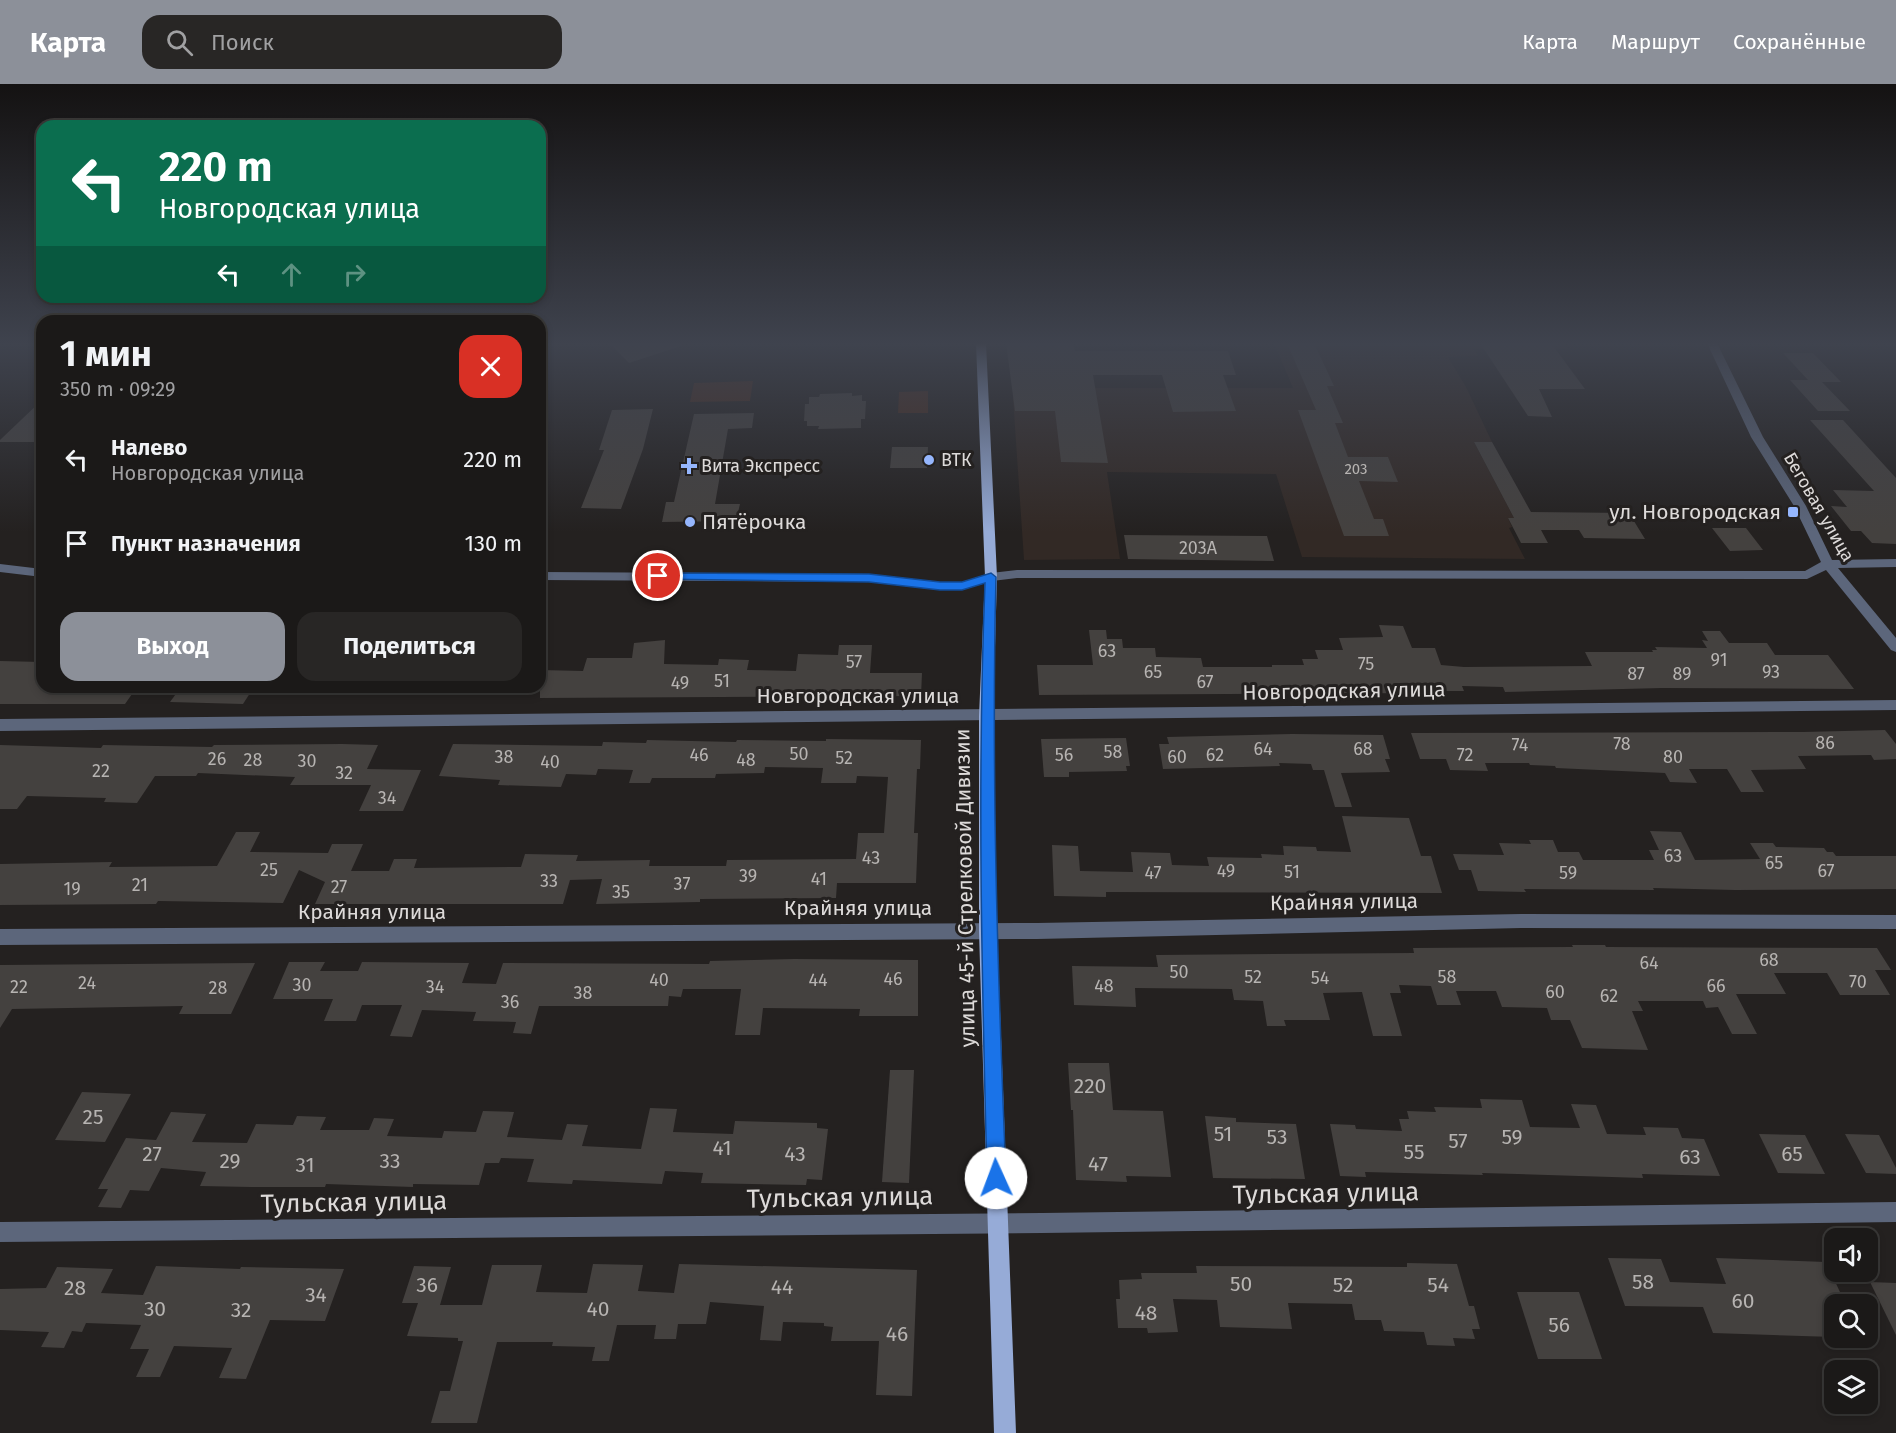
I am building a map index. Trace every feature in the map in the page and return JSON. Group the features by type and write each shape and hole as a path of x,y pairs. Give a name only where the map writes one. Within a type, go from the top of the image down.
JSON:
{"main road":[{"name":"улица 45-й Стрелковой Дивизии","path":"984,406 991,577 986,716 988,931 1005,1433"}],"street":[{"name":"Беговая улица","path":"1742,406 1757,437 1800,506 1828,564 1896,647"},
{"path":"546,576 869,578 940,586 962,586 991,577 1017,574 1807,575 1828,564 1896,563"},
{"path":"0,568 36,572"},
{"name":"Новгородская улица","path":"0,725 1896,705"},
{"name":"Крайняя улица","path":"0,938 988,931 1521,921 1896,922"},
{"name":"Тульская улица","path":"0,1232 1896,1212"}],"shaded area":[{"path":"898,406 928,406 928,413 898,413"},
{"path":"1014,406 1475,406 1492,442 1474,442 1514,518 1508,518 1512,527 1509,528 1525,559 1302,557 1276,474 1107,472 1120,559 1024,560"}],"building":[{"path":"36,406 36,442 0,442"},
{"path":"805,406 866,406 865,419 861,419 861,428 818,429 819,426 807,426 807,421 804,421"},
{"path":"1014,406 1098,406 1108,463 1061,462 1055,411 1015,411"},
{"path":"1171,406 1234,406 1236,411 1173,412"},
{"path":"1314,406 1336,406 1343,423 1335,423 1348,457 1388,457 1398,482 1359,481 1374,519 1383,519 1389,536 1344,536 1298,410 1316,410"},
{"path":"1521,406 1547,406 1552,417 1528,416"},
{"path":"1813,406 1845,406 1850,411 1818,411"},
{"path":"653,409 643,449 621,509 581,508 604,450 599,450 612,410"},
{"path":"754,413 752,428 728,429 715,504 740,504 736,521 662,522 666,502 674,502 694,414"},
{"path":"1810,420 1843,420 1896,478 1896,544 1872,543 1861,531 1851,531 1831,506 1847,507 1833,490 1874,491"},
{"path":"1474,442 1492,442 1531,512 1629,513 1645,539 1584,538 1579,530 1541,530 1548,543 1521,543 1508,518 1514,518"},
{"path":"892,447 928,447 927,468 890,468"},
{"path":"1712,528 1746,528 1763,550 1730,551"},
{"path":"1124,535 1267,536 1274,561 1128,559"},
{"path":"1379,625 1403,626 1412,648 1435,648 1441,665 1464,667 1592,666 1585,652 1653,652 1652,650 1657,650 1655,647 1707,648 1702,640 1708,641 1702,631 1720,631 1729,643 1767,643 1775,655 1828,655 1854,689 1662,688 1505,692 1503,687 1462,686 1464,691 1427,691 1428,693 1039,695 1037,665 1093,665 1089,630 1106,630 1107,639 1122,639 1123,648 1155,648 1156,657 1201,658 1203,667 1272,667 1272,665 1304,665 1302,659 1318,659 1315,650 1343,650 1339,638 1383,637"},
{"path":"665,640 664,664 718,665 719,659 749,660 747,670 796,671 798,654 838,655 839,645 872,645 870,673 922,673 921,696 540,698 540,693 546,693 546,670 583,671 587,658 632,658 634,643"},
{"path":"0,661 36,662 36,693 133,693 125,704 0,704"},
{"path":"177,693 250,693 243,704 170,702"},
{"path":"1885,730 1896,744 1896,759 1874,760 1871,755 1798,756 1806,769 1751,770 1764,792 1741,792 1727,769 1689,769 1697,783 1670,782 1665,773 1556,768 1529,763 1485,763 1488,771 1450,770 1446,759 1420,759 1411,733 1803,732"},
{"path":"1292,734 1383,735 1390,759 1385,759 1390,772 1341,773 1352,807 1335,807 1324,770 1313,770 1311,764 1279,763 1280,766 1163,769 1159,744 1169,744 1167,737"},
{"path":"1126,738 1130,766 1126,766 1127,771 1069,772 1069,777 1044,777 1041,739"},
{"path":"826,739 921,740 920,769 917,769 914,833 918,833 916,883 837,883 836,898 700,899 700,902 596,904 602,879 570,880 563,904 315,904 325,882 299,870 283,903 158,901 156,904 0,905 0,864 112,862 109,867 217,866 236,832 260,832 250,852 328,853 332,844 363,844 351,871 389,871 394,859 417,859 414,868 521,867 525,854 578,855 576,861 650,860 649,866 726,866 727,860 856,859 858,833 884,833 888,777 857,776 856,783 821,783 823,768 765,767 764,773 716,774 715,778 652,778 650,783 629,783 633,770 598,769 596,775 566,774 561,787 498,785 500,780 439,776 453,744 602,746 603,742 646,743 647,740 736,742 737,740 826,741"},
{"path":"0,745 101,748 103,745 212,747 214,745 378,745 367,769 421,770 403,811 359,811 371,785 290,785 295,777 198,773 196,776 155,776 137,803 104,802 106,798 27,796 17,809 0,809"},
{"path":"1342,816 1409,818 1421,856 1431,856 1442,893 1106,892 1106,897 1054,896 1052,845 1078,846 1080,871 1133,872 1131,852 1170,853 1172,865 1209,866 1207,857 1262,858 1261,854 1284,855 1283,846 1316,847 1317,851 1351,852"},
{"path":"1650,831 1681,832 1695,860 1760,859 1750,843 1773,843 1776,847 1824,848 1836,856 1896,856 1896,889 1653,888 1654,890 1478,891 1471,870 1459,870 1453,854 1504,855 1499,843 1531,844 1529,840 1553,840 1558,852 1579,852 1583,860 1654,860 1649,850 1659,850"},
{"path":"1572,945 1877,948 1891,970 1875,970 1890,995 1840,995 1827,973 1774,973 1786,994 1736,994 1757,1034 1732,1034 1718,1007 1706,1008 1703,1001 1638,1001 1643,1011 1632,1011 1648,1050 1582,1048 1570,1020 1551,1020 1547,1008 1502,1007 1496,991 1456,991 1461,1005 1437,1005 1431,986 1399,985 1401,993 1390,993 1402,1036 1373,1036 1362,992 1323,993 1330,1020 1284,1020 1286,1026 1267,1026 1263,1001 1234,1000 1232,989 1135,988 1136,1007 1074,1005 1072,966 1158,967 1156,955 1414,953 1413,948 1573,947"},
{"path":"918,960 918,1016 859,1016 860,1009 763,1008 760,1035 735,1035 741,989 683,989 681,997 669,996 668,1006 539,1006 531,1034 513,1033 516,1022 473,1021 476,1012 422,1010 412,1037 390,1036 402,1005 362,1005 356,1021 324,1021 333,999 273,999 289,962 325,962 320,971 358,971 362,962 469,963 462,983 496,984 503,963 709,964 710,961"},
{"path":"255,963 231,1014 179,1014 183,1006 12,1009 0,1028 0,965"},
{"path":"1068,1063 1109,1063 1113,1110 1163,1111 1171,1177 1126,1176 1127,1182 1076,1180"},
{"path":"890,1070 914,1070 909,1183 882,1182"},
{"path":"82,1092 131,1094 105,1142 55,1140"},
{"path":"1480,1099 1522,1100 1530,1127 1580,1128 1571,1104 1596,1105 1607,1134 1646,1135 1643,1127 1678,1128 1682,1138 1704,1139 1720,1176 1642,1174 1643,1178 1365,1172 1366,1177 1340,1176 1330,1124 1355,1125 1356,1129 1402,1131 1399,1119 1409,1119 1407,1111 1436,1112 1434,1107 1482,1108"},
{"path":"650,1108 677,1109 673,1132 733,1134 735,1121 817,1123 817,1128 828,1129 822,1180 807,1179 806,1185 701,1183 703,1173 665,1171 662,1184 573,1180 572,1184 527,1182 534,1159 501,1158 499,1163 485,1163 479,1185 413,1184 413,1187 326,1184 325,1187 251,1187 200,1186 206,1172 161,1168 149,1191 130,1190 121,1208 98,1207 108,1189 98,1189 126,1138 156,1140 171,1112 206,1114 192,1142 247,1143 256,1124 293,1125 297,1116 326,1117 320,1130 369,1130 374,1118 394,1119 387,1136 442,1138 444,1131 476,1132 483,1111 514,1112 507,1137 562,1140 567,1124 588,1125 582,1146 641,1149"},
{"path":"1205,1116 1236,1118 1236,1122 1296,1124 1305,1179 1213,1178"},
{"path":"1759,1134 1805,1135 1825,1174 1778,1173"},
{"path":"1845,1134 1879,1135 1896,1168 1896,1174 1866,1173"},
{"path":"1608,1258 1661,1259 1670,1282 1726,1284 1716,1258 1824,1262 1824,1282 1835,1282 1841,1294 1824,1294 1824,1337 1713,1333 1703,1307 1625,1306"},
{"path":"1407,1263 1457,1264 1469,1306 1474,1306 1480,1329 1472,1329 1475,1339 1453,1338 1455,1346 1427,1345 1424,1332 1384,1331 1381,1320 1355,1320 1352,1304 1288,1303 1292,1329 1220,1327 1217,1300 1173,1299 1178,1332 1148,1333 1147,1328 1118,1328 1116,1299 1120,1299 1119,1280 1142,1279 1141,1273 1197,1273 1196,1266 1407,1267"},
{"path":"593,1264 643,1265 638,1291 674,1293 679,1264 917,1270 912,1396 876,1395 879,1341 831,1341 833,1327 824,1326 824,1323 783,1322 781,1341 760,1340 764,1306 710,1302 706,1324 678,1324 676,1339 654,1339 656,1325 617,1325 609,1361 592,1361 595,1347 552,1346 553,1342 497,1342 477,1423 431,1423 440,1391 450,1391 463,1341 458,1341 458,1338 407,1336 418,1303 402,1303 414,1266 451,1267 440,1305 482,1305 492,1265 542,1265 536,1292 587,1293"},
{"path":"156,1266 344,1269 325,1321 270,1320 246,1379 219,1378 232,1348 174,1346 160,1377 136,1377 149,1349 130,1349 141,1325 86,1323 82,1332 72,1331 64,1348 41,1347 49,1332 0,1330 0,1289 46,1288 57,1267 113,1269 101,1293 143,1295"},
{"path":"1870,1282 1896,1283 1896,1335 1878,1294"},
{"path":"1517,1292 1579,1292 1602,1359 1538,1359"}],"place":[{"name":"ВТК","path":"929,460"},
{"name":"Вита Экспресс","path":"689,466"},
{"name":"ул. Новгородская","path":"1793,512"},
{"name":"Пятёрочка","path":"690,522"}],"route":[{"path":"658,576 869,578 940,586 962,586 991,577 986,716 988,931 996,1178"}]}
